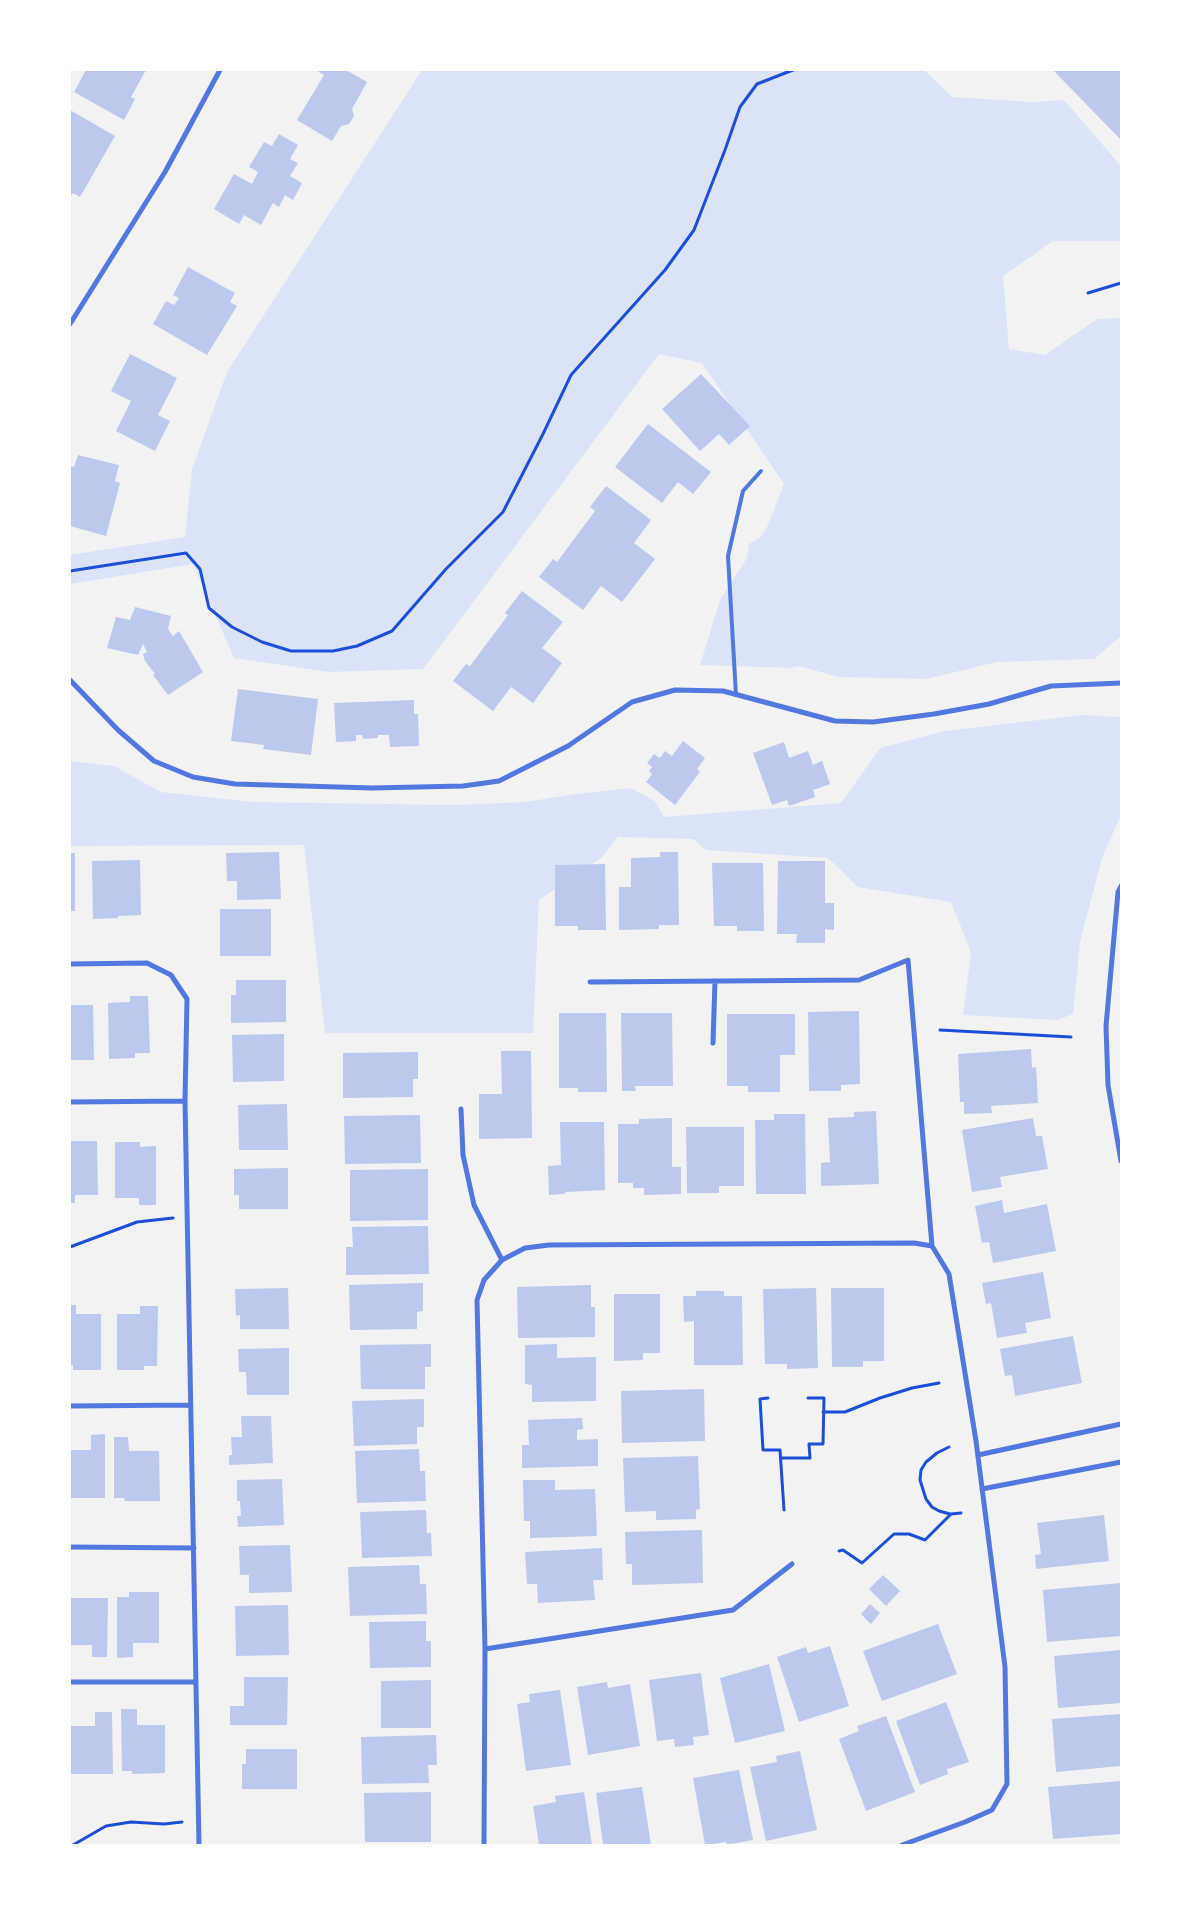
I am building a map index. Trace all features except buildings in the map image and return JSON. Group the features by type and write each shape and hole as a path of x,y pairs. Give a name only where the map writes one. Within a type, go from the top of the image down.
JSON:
{"street":[{"path":"70,324 164,172 220,70"},
{"path":"70,680 118,730 154,761 193,777 235,784 372,788 463,786 499,781 568,746 632,702 675,690 723,691 835,721 873,722 989,704 1051,686 1121,683"},
{"path":"1121,886 1118,892 1106,1026 1108,1085 1121,1161"},
{"path":"590,982 860,980 908,960 932,1246 949,1274 978,1455 1005,1667 1007,1784 992,1810 966,1822 902,1845"},
{"path":"70,964 147,964 171,975 187,999 185,1101 199,1845"},
{"path":"714,982 714,1043"},
{"path":"70,1102 185,1101"},
{"path":"461,1109 463,1155 474,1205 502,1260"},
{"path":"484,1845 485,1649 477,1300 484,1280 502,1260 525,1248 549,1245 914,1243 932,1246"},
{"path":"70,1406 192,1405"},
{"path":"978,1455 1121,1424"},
{"path":"982,1489 1121,1462"},
{"path":"70,1547 194,1548"},
{"path":"485,1649 733,1610 792,1564"},
{"path":"70,1682 196,1682"}],"lane":[{"path":"736,695 728,556 744,490 761,471"}],"path":[{"path":"70,571 186,553 200,569 209,608 232,627 262,642 291,651 332,651 357,646 392,631 446,569 503,512 571,375 666,270 694,230 726,150 740,107 757,84 793,70"},
{"path":"1088,293 1121,283"},
{"path":"940,1030 1071,1037"},
{"path":"70,1246 137,1222 174,1218"},
{"path":"823,1412 845,1412 880,1398 939,1383"},
{"path":"768,1398 760,1399 763,1450 780,1450 784,1510"},
{"path":"781,1458 810,1458 809,1444 823,1444 824,1398 808,1398"},
{"path":"949,1447 937,1453 926,1462 921,1470 920,1480 926,1499 932,1507 939,1512 961,1513"},
{"path":"839,1551 843,1550 862,1562 894,1534 909,1534 925,1540 951,1514"},
{"path":"73,1845 106,1826 131,1822 164,1824 182,1822"}],"shaded area":[{"path":"422,70 924,70 952,97 1033,102 1064,100 1121,166 1121,241 1053,241 1003,276 1009,349 1045,355 1097,319 1121,318 1121,636 1094,659 997,662 926,679 838,677 799,666 790,668 700,665 720,600 747,558 749,544 761,537 767,527 784,484 702,363 659,354 423,669 329,672 234,658 193,564 70,584 70,555 185,537 192,469 227,372"},
{"path":"1082,715 1121,717 1121,815 1102,858 1080,942 1073,1014 1057,1020 963,1015 971,952 951,902 858,887 828,858 706,850 693,839 618,837 602,857 539,900 533,1033 325,1033 304,845 70,846 70,761 114,766 161,792 252,802 455,805 525,802 631,788 655,801 664,817 841,803 880,748 945,731"}]}
